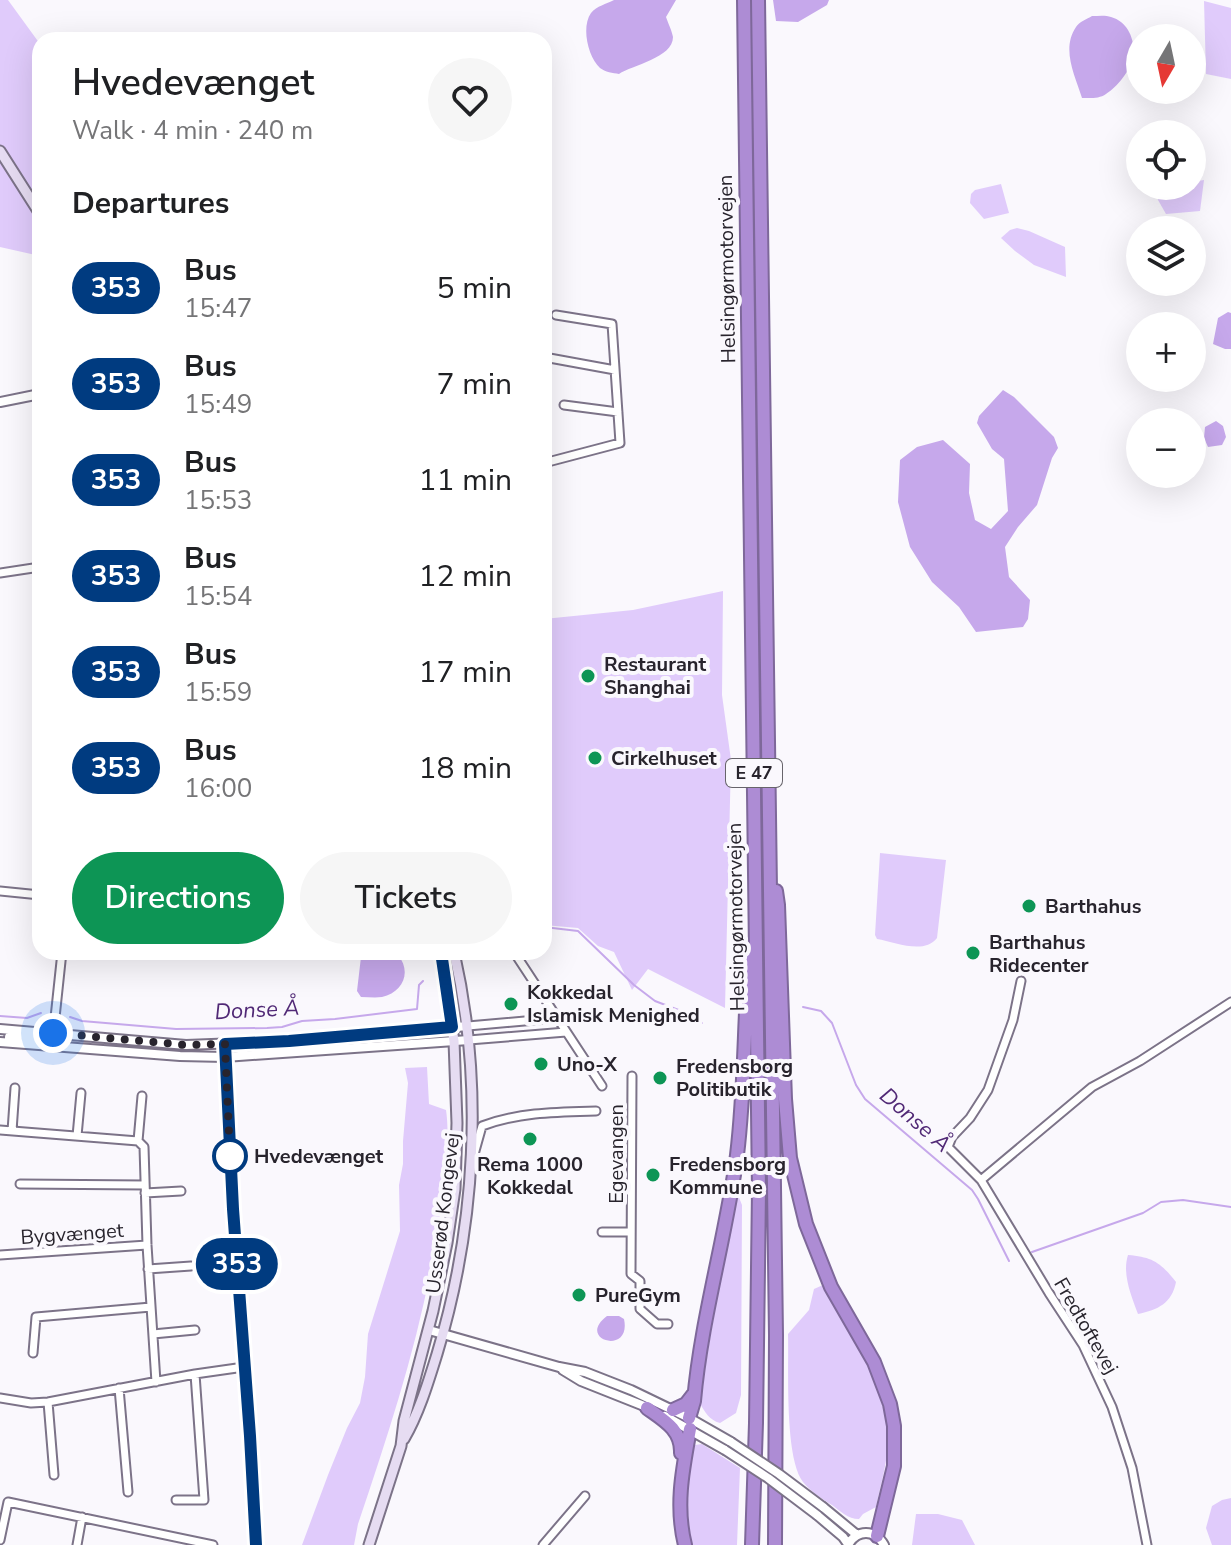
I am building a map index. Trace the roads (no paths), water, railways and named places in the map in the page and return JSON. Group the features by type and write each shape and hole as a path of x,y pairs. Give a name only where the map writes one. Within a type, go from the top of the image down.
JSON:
{"highway":[{"name":"Helsingørmotorvejen","path":"744,0 758,1312 752,1545"},
{"name":"Helsingørmotorvejen","path":"758,0 776,1349 775,1545"},
{"path":"769,850 778,905 790,1158 806,1224 831,1287 879,1373 894,1426 894,1466 881,1541"},
{"path":"681,1477 737,1155 755,901"},
{"path":"673,1410 686,1404 695,1392"},
{"path":"647,1408 676,1432 681,1447 680,1510 685,1545"}],"main road":[{"path":"0,151 32,201"},
{"name":"Usserød Kongevej","path":"401,1446 404,1421 441,1277 455,1189 457,1123 454,1041 442,960"},
{"name":"Usserød Kongevej","path":"401,1446 413,1423 443,1334 460,1255 471,1164 468,1026 456,960"},
{"path":"369,1545 401,1446"}],"street":[{"path":"552,461 620,443 612,324 556,315"},
{"path":"552,358 615,370"},
{"path":"0,402 32,396"},
{"path":"564,405 618,412"},
{"path":"0,573 32,568"},
{"path":"0,891 32,894"},
{"path":"52,1046 61,960"},
{"name":"Egevangen","path":"519,960 602,1086"},
{"name":"Fredtoftevej","path":"1021,981 1013,1020 988,1090 970,1118 952,1137 948,1147 981,1180 1083,1345 1112,1407 1132,1468 1147,1545"},
{"path":"981,1180 1092,1087 1140,1061 1231,1002"},
{"path":"0,1029 186,1045 289,1041 558,1018"},
{"path":"0,1039 52,1046 225,1057 566,1032"},
{"path":"0,1039 46,1040 53,1033"},
{"path":"225,1044 256,1545"},
{"name":"Egevangen","path":"632,1076 631,1274 640,1281 640,1309 657,1324 668,1324"},
{"path":"12,1131 15,1088"},
{"path":"77,1136 81,1093"},
{"name":"Bygvænget","path":"142,1096 138,1141 144,1147 156,1382"},
{"name":"Egevangen","path":"471,1164 482,1126 496,1120 596,1111"},
{"path":"0,1130 138,1141"},
{"path":"20,1184 181,1191"},
{"name":"Egevangen","path":"602,1232 631,1232"},
{"name":"Bygvænget","path":"0,1255 147,1245"},
{"path":"148,1269 191,1266"},
{"path":"33,1353 36,1317 151,1307"},
{"path":"153,1334 195,1330"},
{"path":"429,1330 585,1372 673,1410 728,1446 768,1478 857,1535"},
{"path":"0,1398 31,1403 48,1402 244,1367"},
{"path":"559,1367 581,1381 690,1423"},
{"path":"176,1500 204,1500 195,1374"},
{"path":"119,1388 128,1492"},
{"path":"48,1402 54,1475"},
{"path":"543,1545 585,1496"},
{"path":"0,1540 8,1502 213,1545"},
{"path":"820,1511 848,1545 857,1535 867,1532 881,1541"},
{"path":"77,1545 82,1517"}],"waterway":[{"name":"Donse Å","path":"552,928 578,931 655,1001 689,1014 702,1023"},
{"name":"Donse Å","path":"70,1017 82,1021 176,1029 282,1027 302,1021 417,1009 419,985 423,981"},
{"name":"Donse Å","path":"803,1007 821,1011 832,1023 856,1085 865,1099 972,1190 1009,1261"},
{"name":"Donse Å","path":"0,1016 27,1018 41,1013"},
{"name":"Donse Å","path":"1032,1252 1143,1213 1161,1202 1183,1200 1231,1207"}],"place":[{"name":"Restaurant Shanghai","path":"588,676"},
{"name":"Cirkelhuset","path":"595,758"},
{"name":"Barthahus","path":"1029,906"},
{"name":"Barthahus Ridecenter","path":"973,953"},
{"name":"Kokkedal Islamisk Menighed","path":"511,1004"},
{"name":"Uno-X","path":"541,1064"},
{"name":"Fredensborg Politibutik","path":"660,1078"},
{"name":"Rema 1000 Kokkedal","path":"530,1139"},
{"name":"Hvedevænget","path":"230,1156"},
{"name":"Fredensborg Kommune","path":"653,1175"},
{"name":"PureGym","path":"579,1295"}]}
